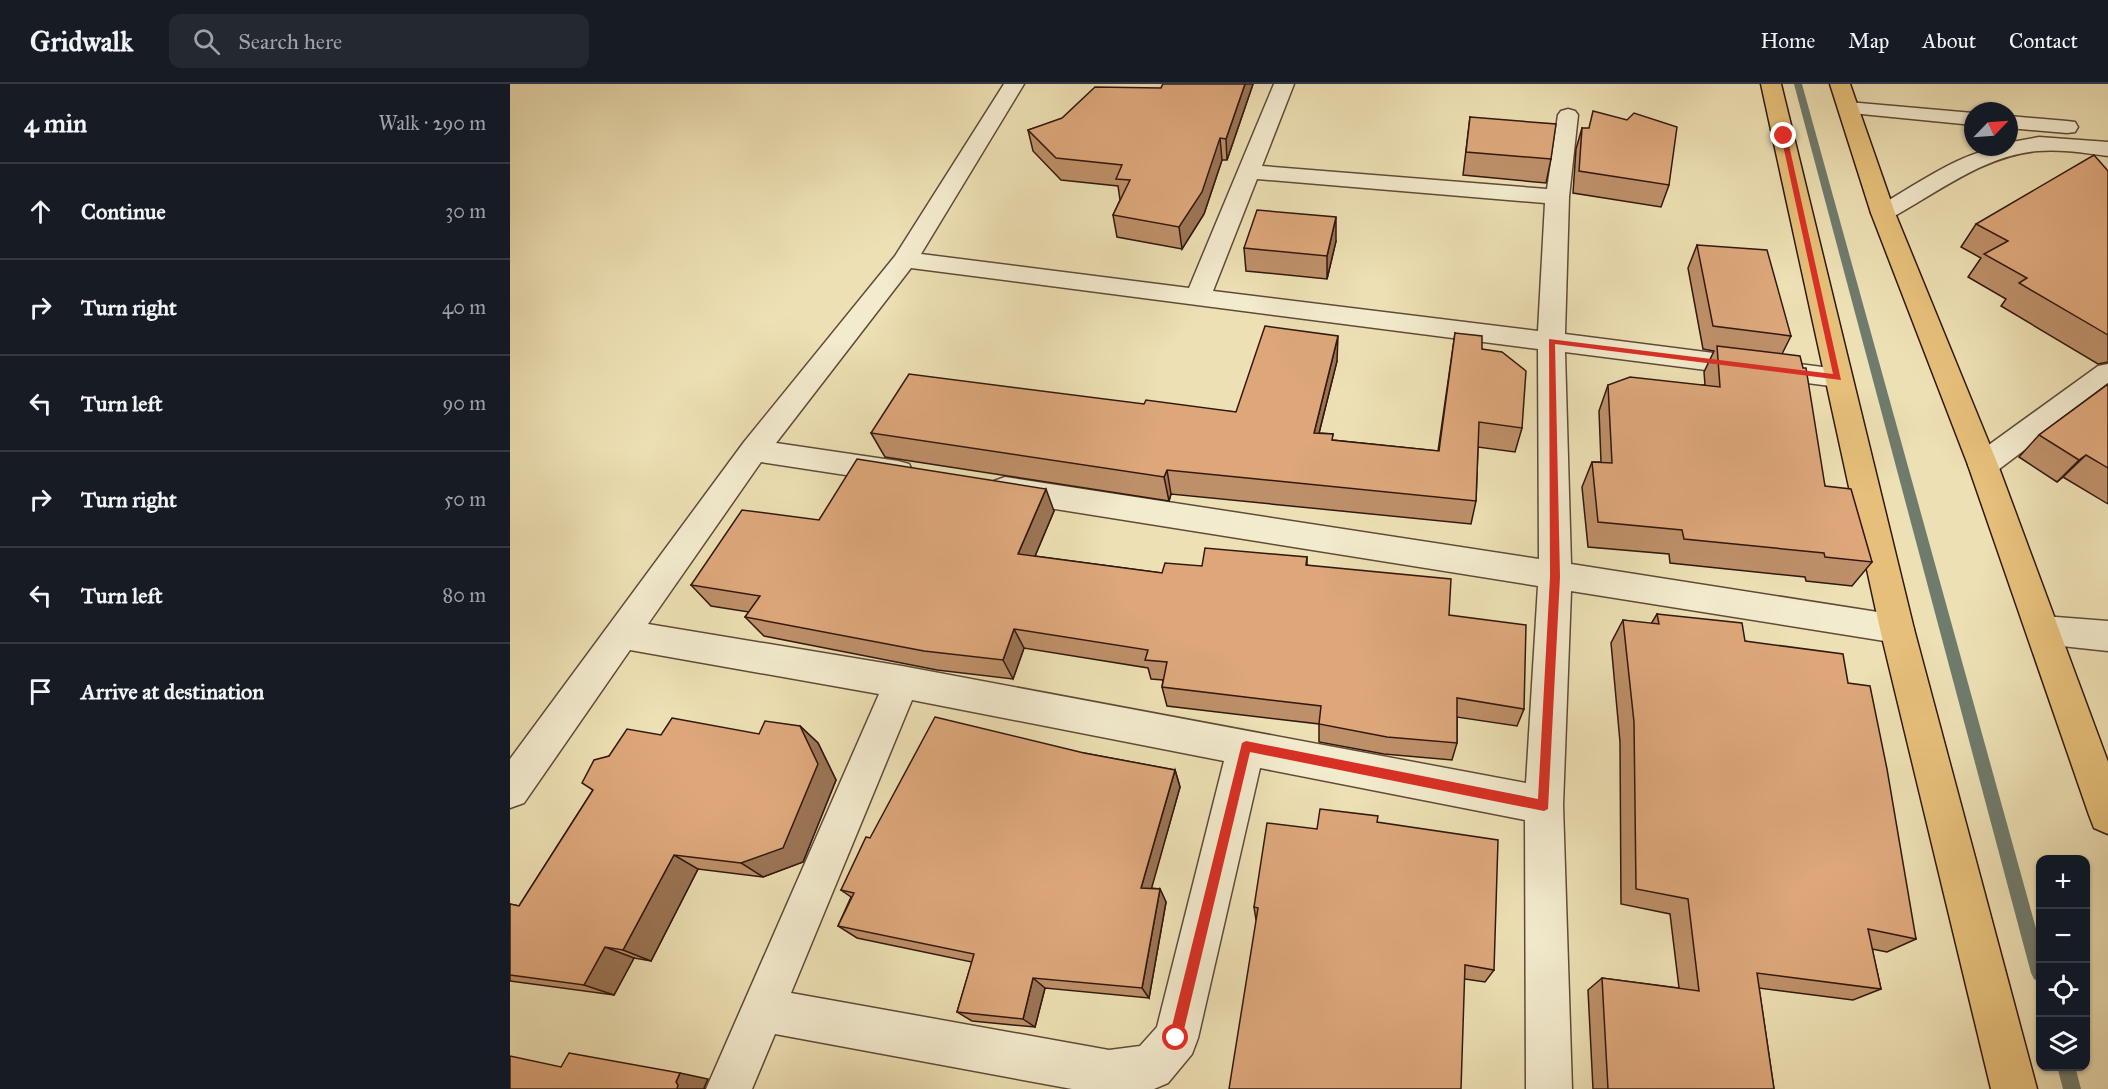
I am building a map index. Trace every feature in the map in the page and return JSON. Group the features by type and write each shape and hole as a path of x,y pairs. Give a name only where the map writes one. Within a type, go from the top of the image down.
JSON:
{"main road":[{"path":"1771,84 1897,629 2014,1089"},
{"path":"1844,96 1883,213 1983,465 2043,630 2100,776 2108,815"}],"street":[{"path":"510,790 754,450 905,260 1014,84"},
{"path":"1198,297 1284,84"},
{"path":"1844,96 1964,117"},
{"path":"1549,1089 1544,805 1555,577 1551,341 1557,197 1568,115"},
{"path":"2018,123 2108,130"},
{"path":"1883,213 1988,157 2012,148 2040,144 2108,149"},
{"path":"1249,172 1557,197"},
{"path":"905,260 1838,378"},
{"path":"1983,465 2108,373"},
{"path":"754,450 931,478"},
{"path":"978,485 1897,629"},
{"path":"2043,630 2108,636"},
{"path":"621,634 902,682 1246,746 1544,805"},
{"path":"729,1089 902,682"},
{"path":"762,1010 1109,1073 1152,1067 1176,1038 1246,746"}],"building":[{"path":"1163,84 1245,84 1226,139 1220,138 1202,192 1179,227 1113,215 1130,180 1116,179 1122,165 1056,158 1028,130 1062,118 1095,87 1161,88"},
{"path":"1593,111 1627,120 1634,113 1677,127 1669,185 1579,171 1582,128 1589,128"},
{"path":"1470,117 1556,124 1551,159 1466,152"},
{"path":"2094,155 2108,171 2108,335 2019,283 2027,278 1984,254 2008,241 1976,224"},
{"path":"1257,210 1336,217 1327,256 1244,248"},
{"path":"1697,245 1767,250 1791,336 1713,326"},
{"path":"1265,326 1338,336 1314,433 1333,434 1332,440 1439,451 1455,333 1482,336 1482,349 1502,352 1526,371 1522,428 1479,422 1476,501 1167,470 1164,477 871,433 909,374 1144,404 1146,400 1236,412"},
{"path":"1717,346 1800,356 1803,368 1806,368 1825,486 1851,489 1872,562 1825,557 1824,553 1684,539 1682,530 1598,522 1592,462 1612,463 1608,385 1630,377 1720,387"},
{"path":"2108,384 2108,468 2086,455 2079,460 2039,435"},
{"path":"857,459 1046,489 1018,554 1162,573 1165,563 1202,566 1205,548 1307,557 1306,565 1451,579 1449,615 1526,625 1524,709 1457,698 1457,743 1387,737 1319,724 1321,706 1162,687 1167,662 1145,660 1148,650 1014,629 1003,660 924,651 745,617 760,596 691,585 742,510 819,520"},
{"path":"1657,614 1742,623 1745,641 1843,654 1848,683 1870,686 1887,769 1916,939 1868,929 1881,989 1757,973 1774,1089 1608,1089 1602,978 1699,991 1688,899 1636,889 1634,722 1623,620 1659,624"},
{"path":"935,717 1084,753 1175,770 1141,888 1160,889 1142,988 1033,978 1023,1019 957,1012 974,954 838,926 854,893 841,890 866,837 870,838"},
{"path":"672,718 759,734 765,721 800,726 818,764 783,848 741,863 674,855 623,950 605,947 584,985 510,975 510,904 519,906 593,790 582,783 594,760 609,756 627,729 661,735"},
{"path":"1320,809 1378,816 1377,822 1498,840 1494,970 1465,965 1461,1089 1229,1089 1258,908 1254,907 1267,823 1317,829"},
{"path":"569,1053 680,1073 676,1082 677,1089 510,1089 510,1056 561,1067"}],"waterway":[{"path":"1798,84 2037,963"},
{"path":"2067,1071 2072,1089"}],"route":[{"path":"1176,1038 1246,746 1544,805 1555,577 1551,341 1838,378 1784,136"}]}
